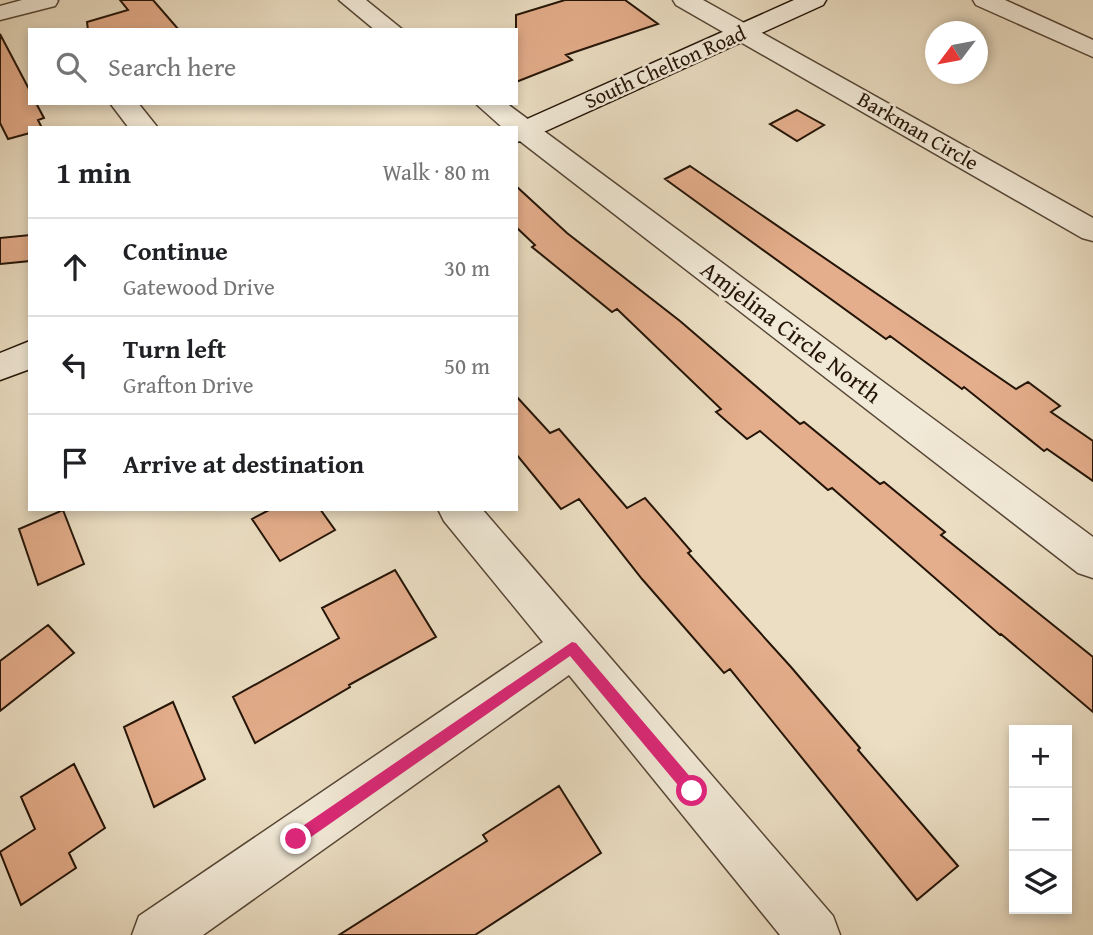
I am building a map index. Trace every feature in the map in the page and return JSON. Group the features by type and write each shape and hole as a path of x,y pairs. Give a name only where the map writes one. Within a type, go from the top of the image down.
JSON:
{"street":[{"path":"0,12 46,0 56,24"},
{"path":"351,0 388,28"},
{"name":"Barkman Circle","path":"685,0 1093,231"},
{"name":"South Chelton Road","path":"520,132 814,0"},
{"path":"985,0 1093,49"},
{"path":"1012,12 1034,0"},
{"path":"125,105 142,126"},
{"name":"Amjelina Circle North","path":"490,105 513,126"},
{"name":"Amjelina Circle North","path":"520,132 1093,560"},
{"path":"0,367 28,355"},
{"path":"460,511 814,935"},
{"path":"158,935 572,648"}],"building":[{"path":"120,0 153,0 177,28 88,28 87,22 128,10"},
{"path":"565,0 625,0 658,24 566,55 572,60 518,81 516,15"},
{"path":"0,34 28,87 28,105 37,105 44,118 38,120 41,126 28,126 28,134 8,139 0,123"},
{"path":"797,110 824,125 797,141 770,124"},
{"path":"690,166 1016,389 1028,382 1060,406 1051,412 1093,441 1093,481 1047,449 1044,451 964,387 962,389 890,336 886,339 665,179"},
{"path":"518,188 567,233 680,321 800,424 804,422 880,484 884,482 945,532 941,535 1093,657 1093,712 1000,635 832,488 828,490 760,431 747,439 716,412 721,409 617,309 612,312 532,247 535,245 518,229"},
{"path":"28,235 28,261 0,264 0,238"},
{"path":"518,398 550,433 559,429 627,508 645,498 691,551 688,553 791,667 958,866 917,900 730,669 724,673 642,579 579,499 561,509 518,456"},
{"path":"63,511 84,564 38,585 19,529"},
{"path":"267,511 321,511 335,530 280,561 252,519"},
{"path":"395,570 436,637 349,685 350,687 255,743 233,697 339,638 322,608"},
{"path":"48,625 74,653 0,711 0,661"},
{"path":"173,702 205,779 154,807 124,727"},
{"path":"74,764 105,828 69,853 76,868 21,905 0,852 35,829 21,797"},
{"path":"559,786 601,853 475,935 339,935 487,841 483,835"}],"route":[{"path":"296,839 572,648 692,791"}]}
